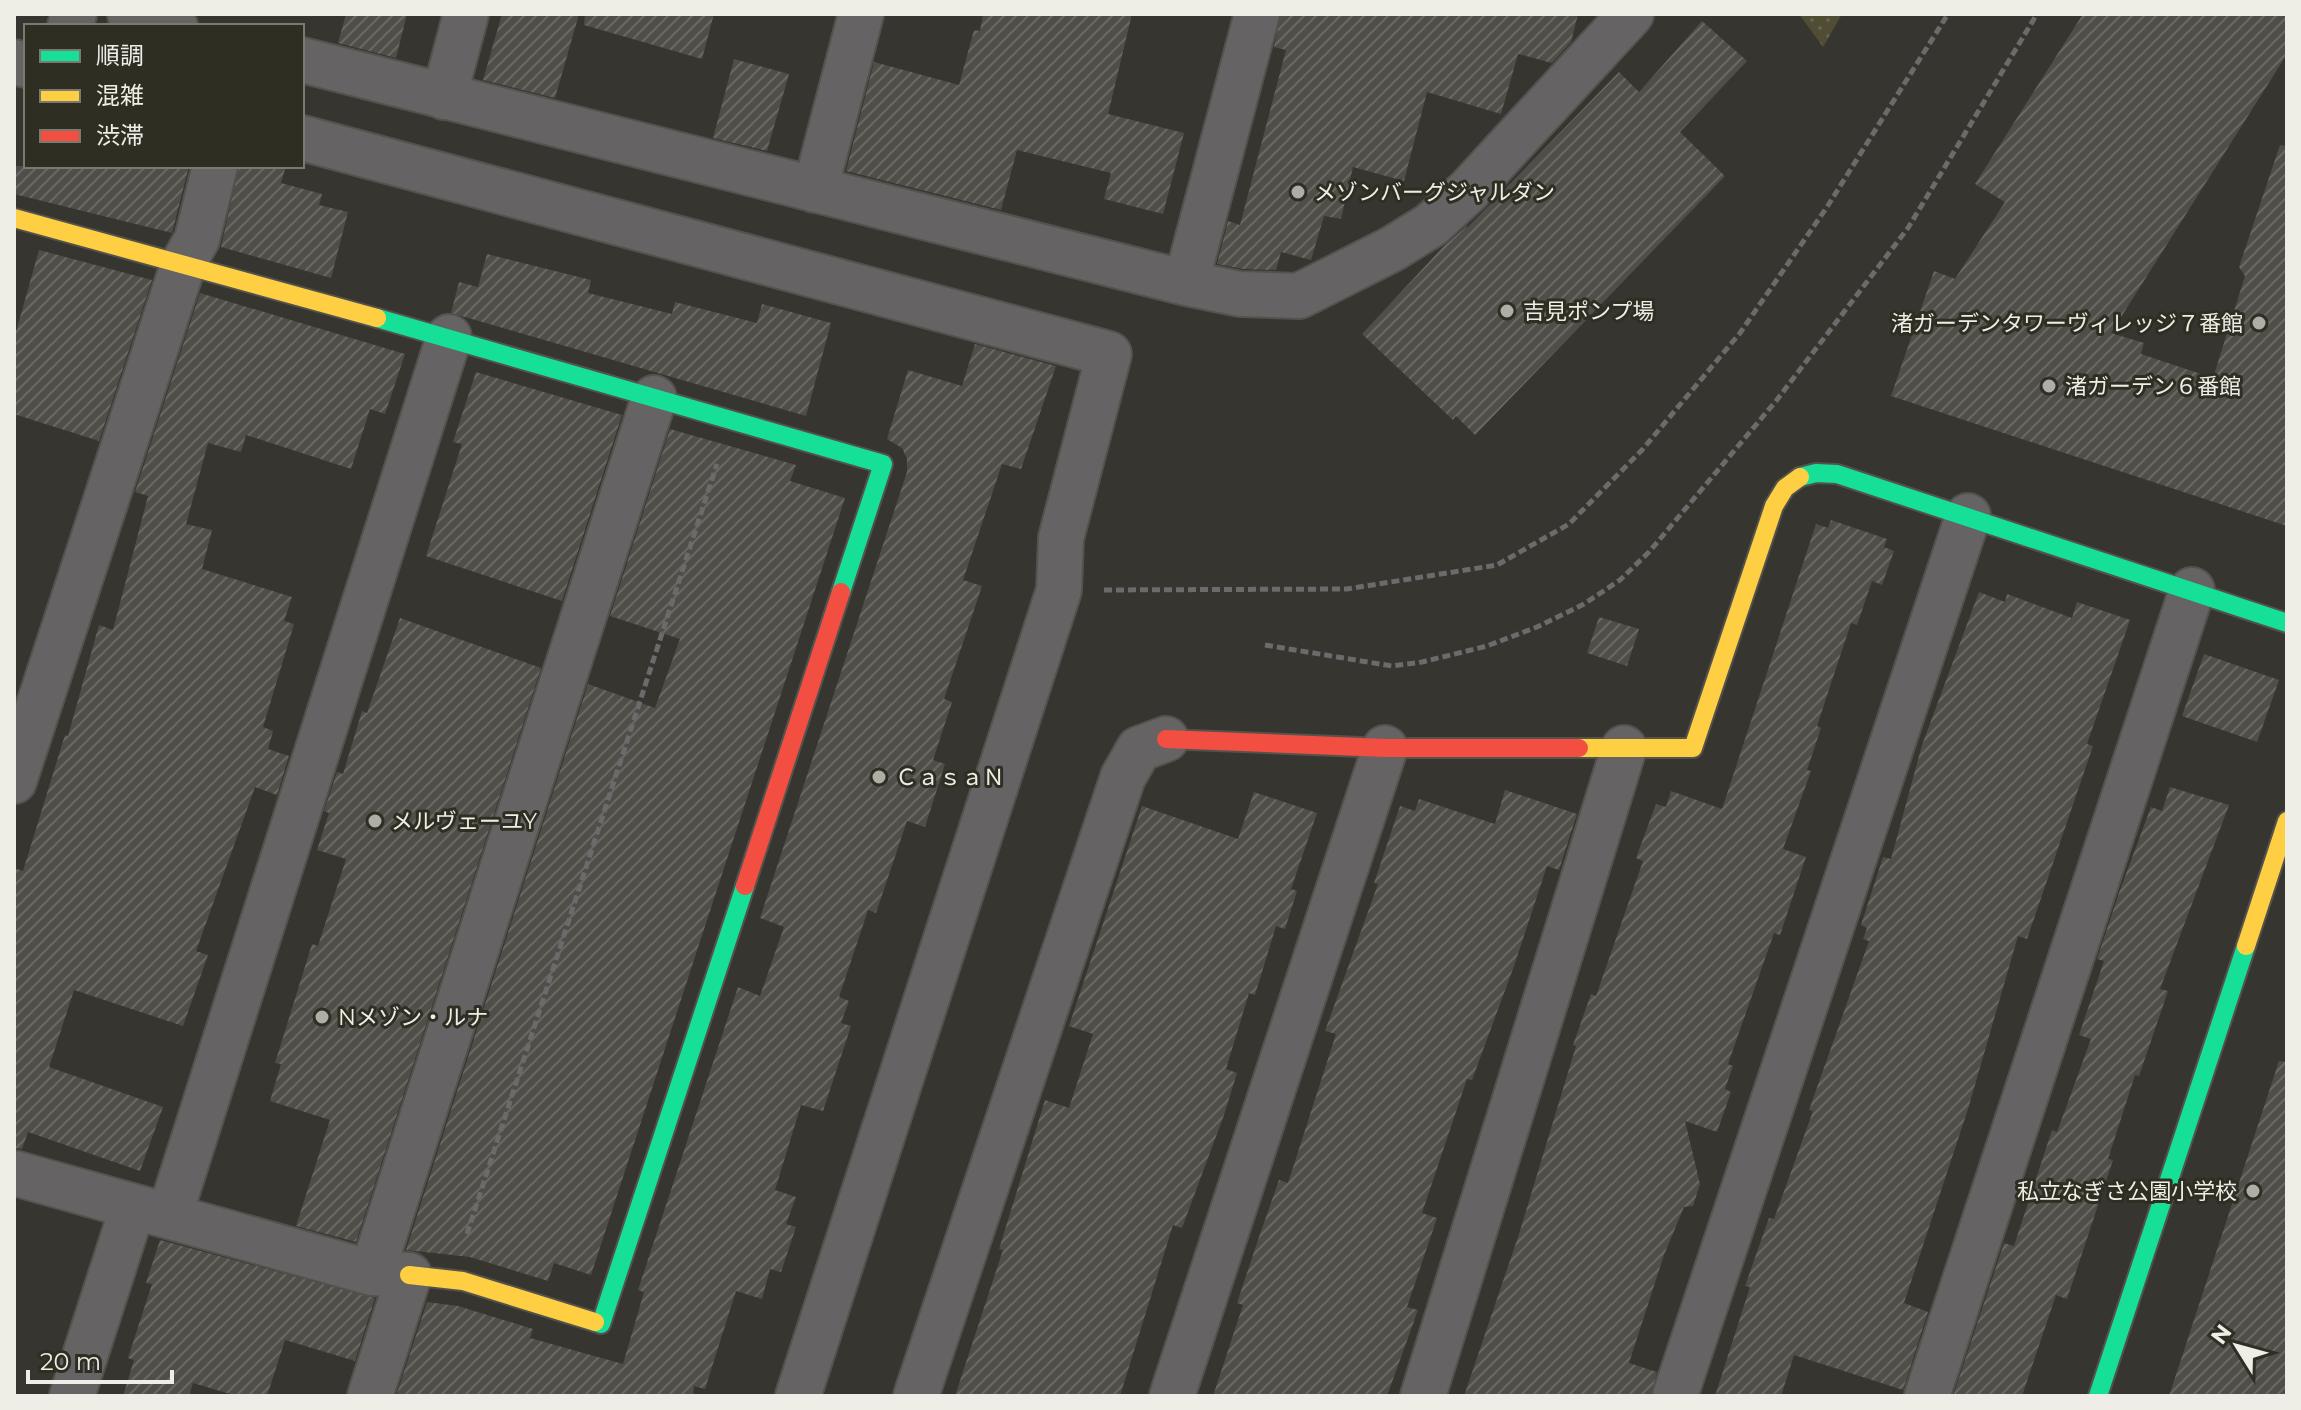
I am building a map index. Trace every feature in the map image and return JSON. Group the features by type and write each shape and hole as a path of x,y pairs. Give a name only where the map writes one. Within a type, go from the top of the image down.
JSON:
{"street":[{"path":"130,14 168,24"},
{"path":"444,97 466,14"},
{"path":"815,190 861,14"},
{"path":"1186,283 1257,14"},
{"path":"304,61 1186,283 1240,294 1299,296 1392,249 1431,225 1468,191 1631,14"},
{"path":"304,139 1109,354 1061,538 1059,590 798,1396"},
{"path":"14,781 184,262 197,239 215,168"},
{"path":"14,218 184,262 449,337 883,464 601,1324 14,1173"},
{"path":"72,1396 151,1210 449,337"},
{"path":"370,1396 411,1276 654,398"},
{"path":"916,1396 1123,777 1139,749 1166,739 1385,748 1693,748 1774,506 1784,485 1800,475 1818,471 1837,474 1968,516 2287,623"},
{"path":"1675,1396 1968,516"},
{"path":"1927,1396 2192,590"},
{"path":"1172,1396 1385,748"},
{"path":"1423,1396 1624,748"},
{"path":"2098,1396 2287,821"}],"path":[{"path":"1059,590 1347,589 1497,565 1569,524 1642,450 1740,333 1827,207 1948,14"},
{"path":"1265,645 1392,666 1422,662 1487,646 1537,627 1584,604 1620,580 1649,552 1776,401 1908,228 2037,14"},
{"path":"411,1276 731,420"}],"shaded area":[{"path":"1799,14 1842,14 1823,47"}],"building":[{"path":"346,14 407,14 396,58 338,43"},
{"path":"502,14 579,14 555,98 483,80"},
{"path":"585,14 714,14 702,59 584,25"},
{"path":"983,14 1132,14 1108,114 1184,133 1163,214 1104,199 1111,173 1017,150 1001,210 846,171 874,62 959,85 974,30 980,31"},
{"path":"1281,14 1578,14 1571,42 1552,63 1518,54 1501,114 1427,92 1404,181 1353,167 1341,219 1324,216 1311,260 1281,252 1276,270 1217,264 1228,221 1240,225 1286,50 1274,47"},
{"path":"2083,14 2287,14 2287,54 2111,333 2144,343 2141,354 2213,378 2245,276 2239,267 2280,145 2287,146 2287,526 1891,396 1934,271 1955,279 2005,202 1975,184"},
{"path":"1702,21 1747,61 1680,132 1725,176 1475,435 1456,416 1453,420 1362,334 1443,247 1468,225 1466,229 1619,72 1639,92"},
{"path":"734,59 789,74 767,151 713,138"},
{"path":"14,166 188,168 172,233 14,194"},
{"path":"239,168 285,168 281,183 322,194 319,205 348,212 331,278 221,247"},
{"path":"39,250 152,280 99,441 14,414 14,339"},
{"path":"487,254 591,280 588,293 672,314 675,302 757,323 762,304 831,323 806,416 451,313 459,282 478,287"},
{"path":"200,293 405,354 385,414 370,409 351,469 246,435 241,452 208,443 186,524 212,530 202,569 292,597 284,621 294,624 263,727 273,731 268,749 289,756 277,795 255,787 196,951 208,955 183,1026 74,990 49,1067 163,1107 140,1171 28,1132 22,1149 14,1148 14,868 23,871 65,735 68,736 99,625 113,630 148,496 135,492"},
{"path":"975,344 1056,366 1021,469 1002,464 963,580 982,586 944,699 952,702 933,760 945,764 925,827 907,821 876,913 868,910 839,997 849,1001 841,1023 851,1026 823,1111 801,1105 775,1190 796,1197 786,1224 796,1227 781,1272 770,1269 762,1299 736,1291 705,1389 694,1386 693,1396 396,1396 427,1302 458,1306 533,1329 530,1338 623,1364 644,1292 638,1290 738,987 760,996 784,927 760,918 907,472 907,459 902,448 887,439 908,370 962,386"},
{"path":"476,372 622,415 562,601 426,556 462,444 453,442"},
{"path":"670,429 796,465 790,481 845,498 591,1275 554,1263 548,1281 470,1257 406,1250 588,684 655,708 680,639 610,616"},
{"path":"1831,520 1887,539 1884,547 1894,551 1882,585 1872,581 1857,625 1851,623 1817,726 1821,728 1807,770 1811,771 1783,849 1806,857 1780,935 1774,933 1728,1064 1733,1066 1725,1089 1731,1092 1717,1132 1685,1121 1700,1184 1693,1206 1684,1207 1664,1255 1629,1363 1657,1372 1651,1396 1464,1396 1519,1234 1576,1046 1573,1045 1591,994 1596,996 1643,861 1636,858 1656,804 1666,807 1671,791 1722,809 1816,524 1828,528"},
{"path":"1979,592 2005,602 2007,594 2072,618 2077,602 2130,620 2087,744 2093,746 2027,939 2018,936 1968,1109 1904,1303 1928,1312 1903,1390 1794,1355 1781,1396 1715,1396 1750,1287 1745,1286 1769,1218 1774,1219 1813,1111 1809,1110 1869,941 1863,939 1867,928 1861,925 1883,857 1891,859 1922,745"},
{"path":"1599,617 1639,629 1627,666 1587,653"},
{"path":"400,618 541,668 356,1242 296,1226 330,1120 270,1101 281,1064 275,1063 312,944 318,946 346,859 317,850 329,813 324,811 337,772 343,774 362,711 367,713"},
{"path":"2204,654 2279,680 2257,742 2182,716"},
{"path":"2170,787 2229,805 2160,989 2168,991 2139,1076 2135,1075 2108,1159 2113,1160 2067,1299 2056,1295 2022,1396 1953,1396 2004,1243 2014,1246 2052,1130 2057,1132 2091,1039 2079,1035 2104,961 2097,959 2120,890 2151,807 2162,811"},
{"path":"1505,790 1577,814 1559,870 1547,866 1472,1080 1467,1079 1422,1213 1437,1218 1407,1307 1418,1310 1387,1396 1213,1396 1243,1305 1237,1303 1260,1234 1279,1180 1288,1183 1336,1034 1325,1031 1378,884 1374,883 1400,806 1415,811 1419,799 1495,824"},
{"path":"1254,792 1317,813 1291,889 1297,891 1285,929 1276,926 1255,995 1249,993 1226,1069 1237,1073 1224,1115 1182,1228 1173,1225 1120,1396 955,1396 1003,1250 999,1249 1045,1100 1069,1108 1093,1034 1069,1026 1142,806 1238,839"},
{"name":"私立なぎさ公園小学校","path":"2279,1061 2287,1062 2287,1396 2169,1396"},
{"path":"160,1240 375,1298 355,1361 285,1340 267,1396 237,1396 193,1383 189,1396 123,1396 134,1360 128,1358 152,1284 146,1283"}],"traffic: fast":[{"path":"377,318 883,464 841,592"},
{"path":"1800,477 1816,473 1837,474 2287,623"},
{"path":"595,1322 601,1324 745,886"},
{"path":"2098,1396 2246,946"}],"traffic: slow":[{"path":"14,218 377,318"},
{"path":"1579,748 1693,748 1774,506 1785,488 1800,477"},
{"path":"2246,946 2287,821"},
{"path":"409,1275 463,1281 595,1322"}],"traffic: jam":[{"path":"745,886 841,592"},
{"path":"1166,739 1385,748 1579,748"}],"place":[{"name":"メゾンバーグジャルダン","path":"1298,192"},
{"name":"吉見ポンプ場","path":"1507,311"},
{"name":"渚ガーデンタワーヴィレッジ７番館","path":"2259,323"},
{"name":"渚ガーデン６番館","path":"2049,386"},
{"name":"ＣａｓａＮ","path":"879,777"},
{"name":"メルヴェーユY","path":"375,821"},
{"name":"Nメゾン・ルナ","path":"322,1017"},
{"name":"私立なぎさ公園小学校","path":"2253,1191"}]}
